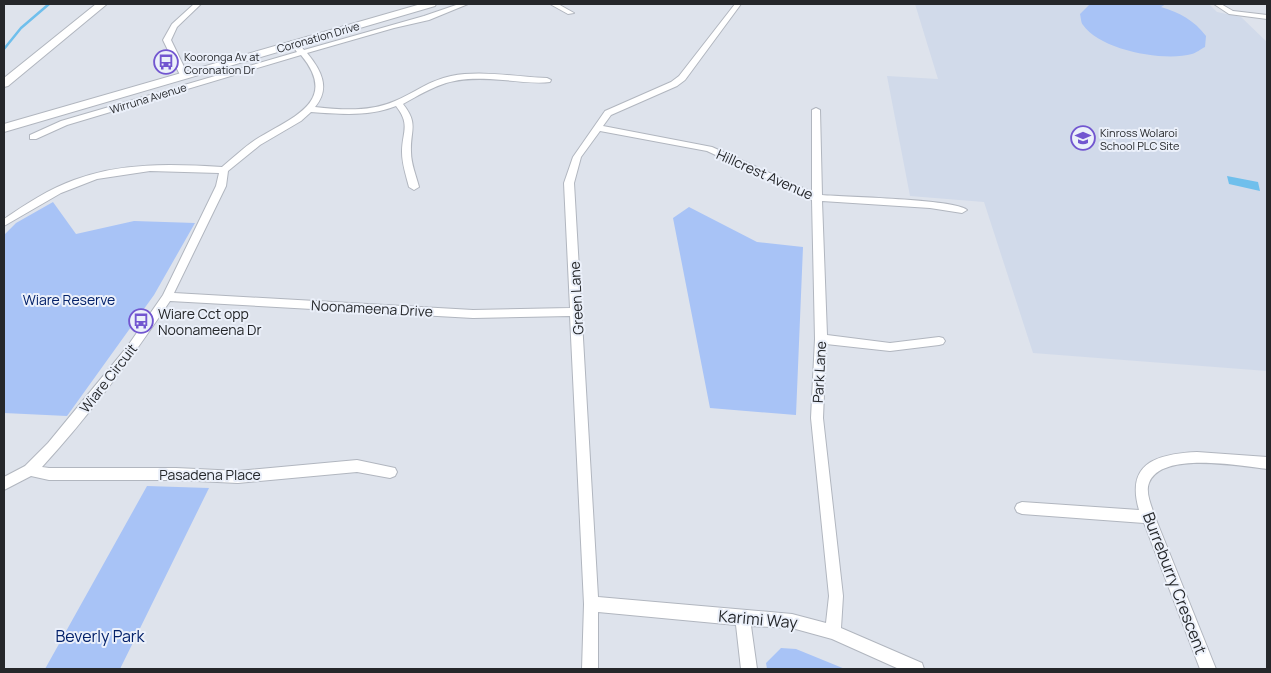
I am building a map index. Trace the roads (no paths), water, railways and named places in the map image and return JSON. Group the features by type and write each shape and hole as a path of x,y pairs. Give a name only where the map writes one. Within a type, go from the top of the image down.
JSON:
{"main road":[{"path":"4,84 102,4"},
{"name":"Coronation Drive","path":"4,128 184,75 298,48 431,4"}],"street":[{"path":"184,75 167,41 169,33 198,4"},
{"name":"Wirruna Avenue","path":"34,137 64,123 298,48 426,18 465,4"},
{"path":"553,4 570,13"},
{"name":"Green Lane","path":"590,669 591,604 569,183 577,157 608,113 617,107 674,84 682,78 738,4"},
{"path":"1217,4 1231,13 1267,17"},
{"path":"4,223 39,201 77,182 117,172 166,166 224,170 258,143 287,126 310,108 318,96 320,80 314,68 298,48"},
{"path":"310,108 337,112 359,111 398,103 428,86 451,78 478,76 547,80"},
{"path":"398,103 408,114 410,130 406,158 414,187"},
{"name":"Park Lane","path":"816,110 821,339 816,418 836,596 833,632"},
{"name":"Hillcrest Avenue","path":"599,128 709,149 817,198 930,205 962,210"},
{"name":"Wiare Circuit","path":"4,484 30,470 52,447 131,350 167,297 221,186 224,170"},
{"name":"Noonameena Drive","path":"167,297 473,314 577,312"},
{"path":"821,339 890,346 939,340"},
{"name":"Burreburry Crescent","path":"1208,669 1148,517 1142,495 1142,484 1151,469 1160,463 1177,457 1267,463"},
{"name":"Pasadena Place","path":"30,470 48,474 238,476 357,466 390,472"},
{"path":"1022,508 1148,517"},
{"name":"Karimi Way","path":"591,604 792,621 833,632 916,669"},
{"path":"743,618 749,669"}],"waterway":[{"path":"4,49 21,28 49,4"}],"place":[{"name":"Kooronga Av at Coronation Dr","path":"166,62"},
{"name":"Kinross Wolaroi School PLC Site","path":"1083,138"},
{"name":"Wiare Cct opp Noonameena Dr","path":"141,321"}],"park label":[{"name":"Wiare Reserve","path":"69,299"},
{"name":"Beverly Park","path":"100,636"}]}
